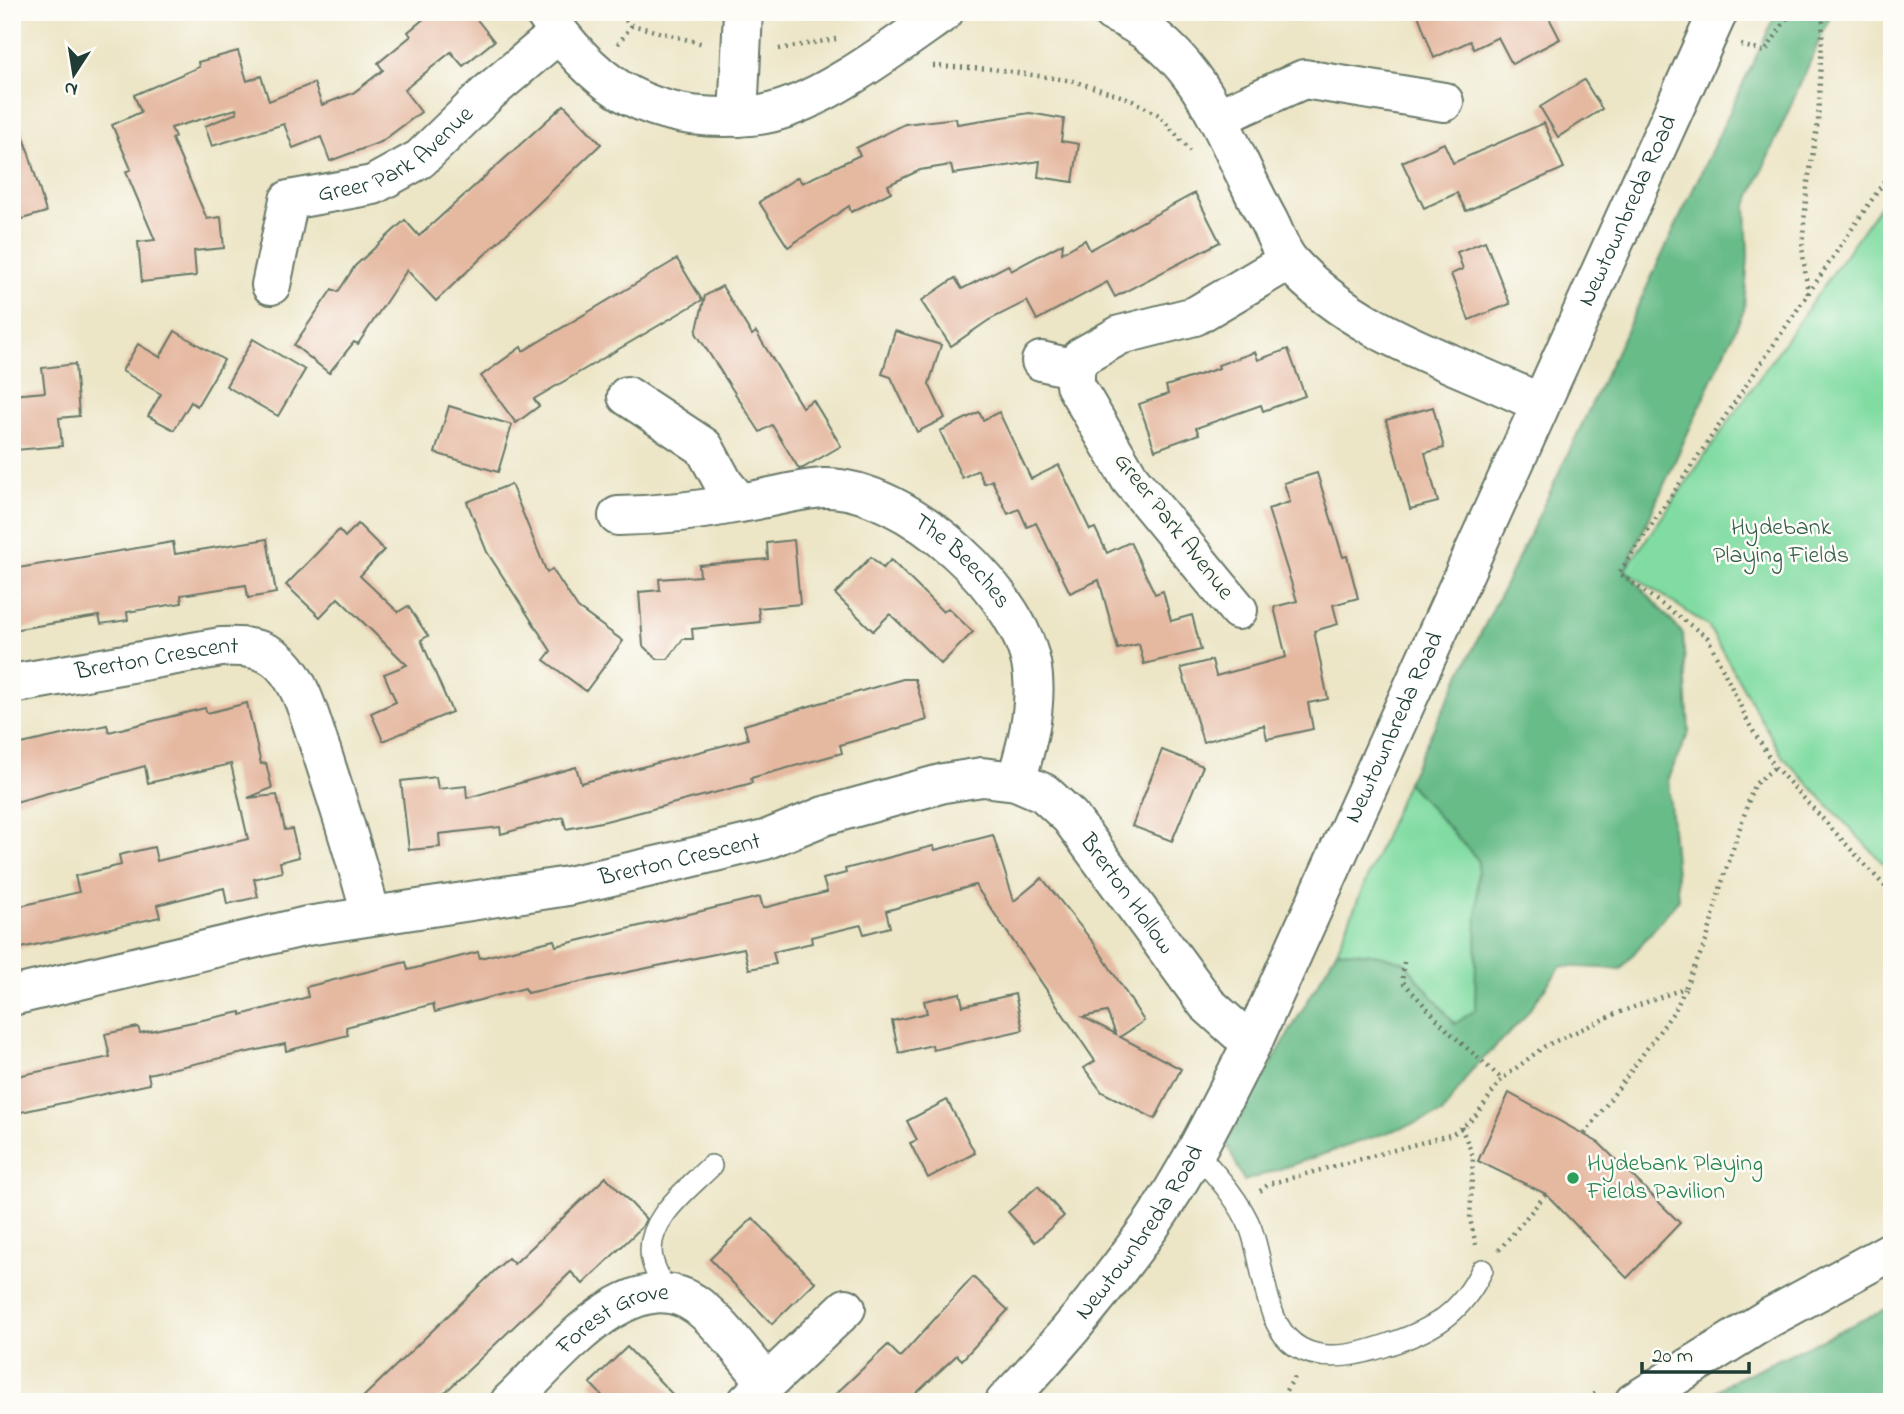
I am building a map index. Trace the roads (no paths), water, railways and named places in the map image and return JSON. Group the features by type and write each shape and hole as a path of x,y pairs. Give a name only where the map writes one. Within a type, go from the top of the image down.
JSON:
{"main road":[{"path":"738,117 743,12"},
{"name":"Greer Park Avenue","path":"271,285 289,200 373,185 420,159 488,93 551,23 594,73 630,97 665,112 738,117 769,114 794,104 898,44 944,12"},
{"path":"1112,12 1133,22 1172,50 1219,117 1288,261 1352,315 1408,344 1539,403"},
{"name":"Newtownbreda Road","path":"1005,1402 1049,1357 1152,1224 1195,1151 1254,1038 1539,403 1713,24"},
{"path":"1219,117 1304,79 1444,102"},
{"name":"Greer Park Avenue","path":"1237,610 1130,479 1074,386 1058,365 1081,357 1121,335 1195,316 1288,261"},
{"path":"626,396 704,447 724,484 740,503"},
{"name":"The Beeches","path":"618,516 661,515 824,488 857,492 891,505 929,526 995,594 1017,627 1028,652 1033,676 1033,704 1027,744 999,779"},
{"name":"Brerton Crescent","path":"12,684 220,647 243,646 263,651 280,662 304,702 351,841 371,915"},
{"name":"Brerton Hollow","path":"999,779 1044,793 1070,817 1207,1004 1237,1031 1254,1038"},
{"name":"Brerton Crescent","path":"12,996 307,926 568,886 765,840 824,816 944,783 999,779"},
{"path":"1634,1402 1767,1319 1892,1251"},
{"name":"Forest Grove","path":"523,1397 589,1326 613,1308 635,1297 656,1292 698,1306 757,1392 846,1308"}],"lane":[{"path":"1195,1151 1240,1206 1251,1230 1275,1319 1294,1344 1319,1357 1338,1358 1415,1335 1454,1311 1470,1296 1482,1270"},
{"path":"667,1294 652,1258 653,1237 666,1211 711,1166"}],"place":[{"name":"Hydebank Playing Fields Pavilion","path":"1573,1178"}],"park label":[{"name":"Hydebank Playing Fields","path":"1781,542"}]}
